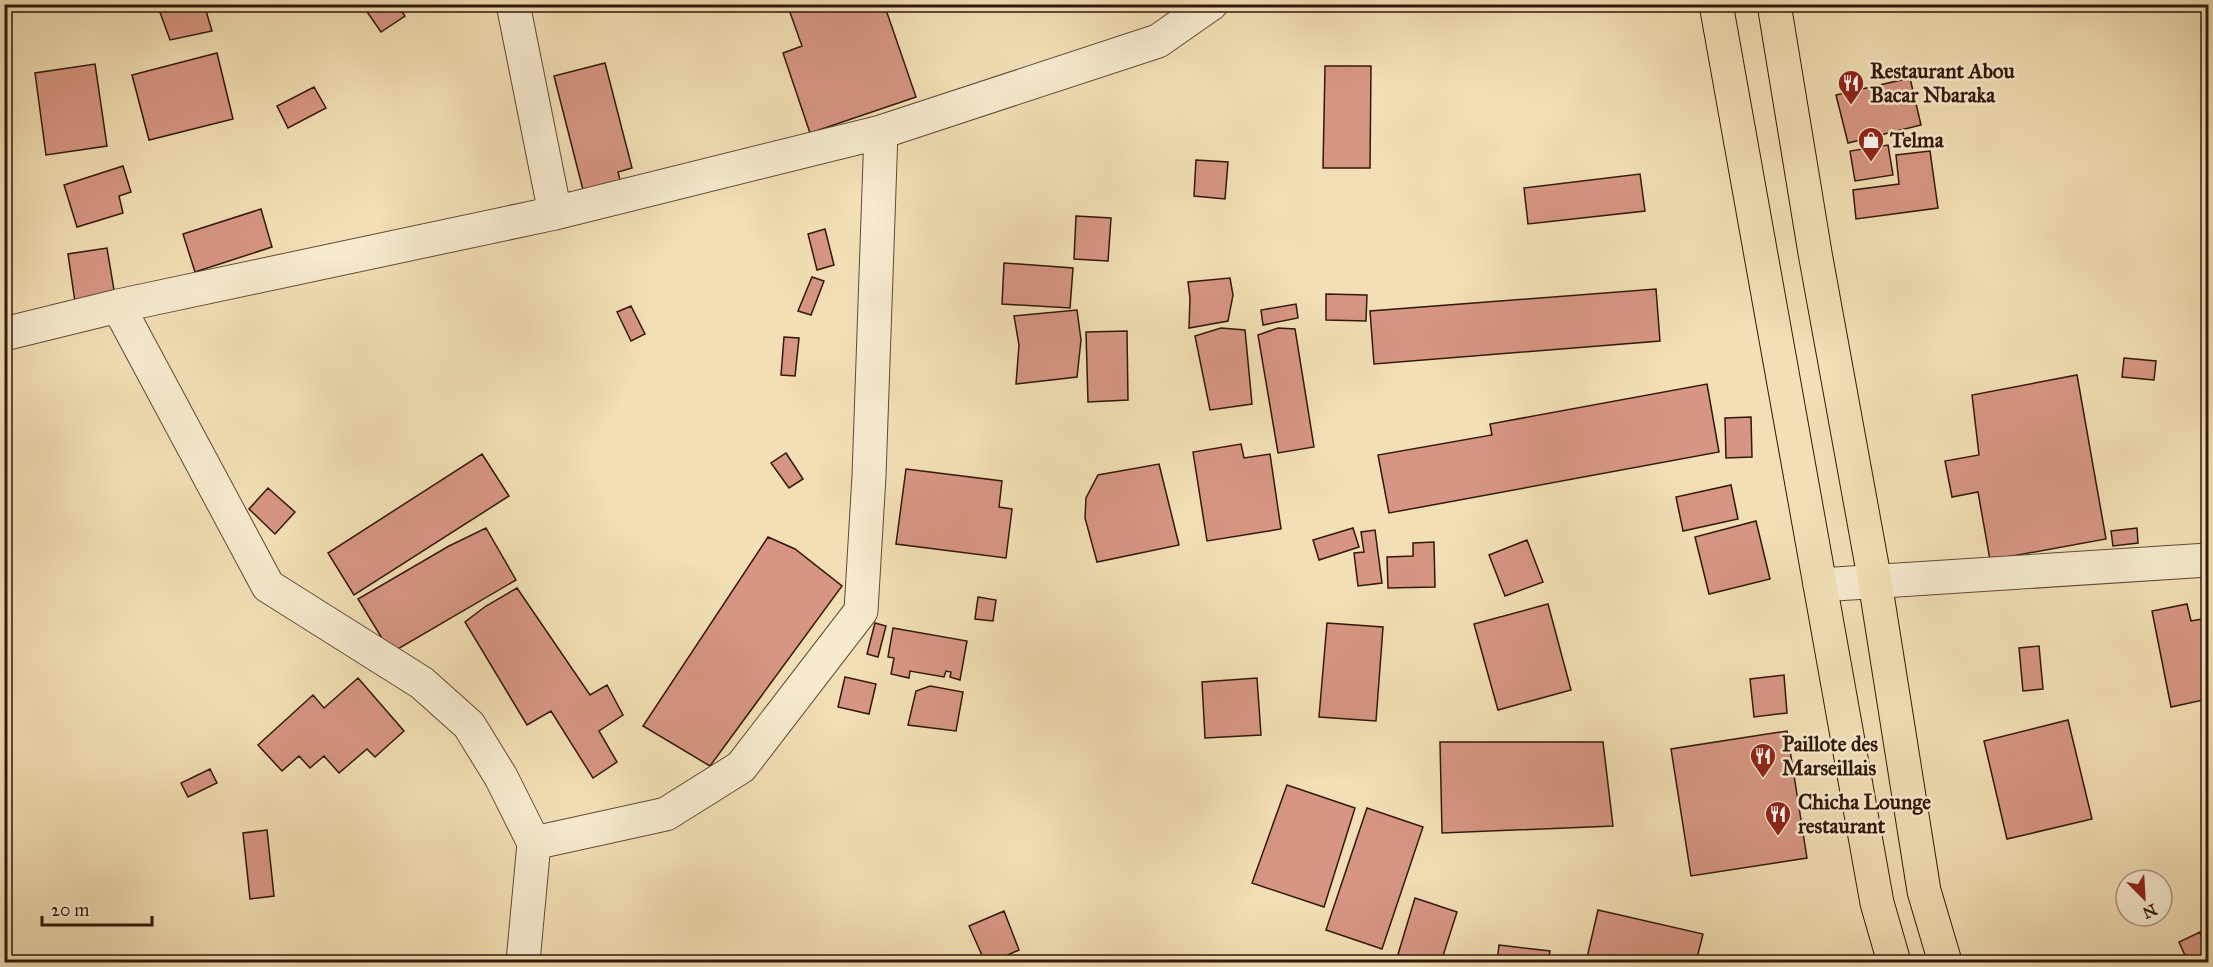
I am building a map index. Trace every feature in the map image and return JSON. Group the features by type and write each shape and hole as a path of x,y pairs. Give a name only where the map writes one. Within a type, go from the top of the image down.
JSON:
{"main road":[{"path":"1716,4 1877,903 1894,963"},
{"path":"1774,4 1815,253 1875,582 1924,891 1945,963"}],"street":[{"path":"513,4 555,213"},
{"path":"4,334 118,306 555,213 881,132 1158,41 1211,4"},
{"path":"534,843 666,814 741,767 861,611 869,476 881,132"},
{"path":"118,306 268,586 422,683 469,725 501,777 534,843 523,963"},
{"path":"1820,585 2208,560"}],"building":[{"path":"157,4 204,4 212,31 170,40"},
{"path":"372,4 397,4 405,16 381,32 365,9"},
{"path":"787,4 884,4 916,97 810,133 783,53 802,46"},
{"path":"217,53 233,119 149,140 132,75"},
{"path":"605,63 632,168 618,172 620,180 583,190 554,76"},
{"path":"95,64 107,146 46,155 35,73"},
{"path":"1325,66 1371,66 1370,168 1323,168"},
{"path":"1910,78 1921,125 1848,143 1836,95"},
{"path":"314,87 326,108 288,128 277,106"},
{"name":"Telma","path":"1888,145 1893,175 1855,181 1850,151"},
{"path":"1930,151 1938,208 1856,219 1853,190 1899,184 1896,155"},
{"path":"1196,160 1228,162 1225,199 1194,196"},
{"path":"123,166 131,192 119,196 123,213 77,227 64,185"},
{"path":"1640,174 1645,211 1528,224 1524,188"},
{"path":"261,209 272,247 195,272 183,234"},
{"path":"1076,216 1111,218 1108,261 1074,259"},
{"path":"825,229 834,265 817,270 808,234"},
{"path":"107,248 115,296 75,302 68,254"},
{"path":"1004,263 1073,268 1070,308 1002,304"},
{"path":"812,277 824,281 811,315 798,311"},
{"path":"1230,278 1233,295 1228,321 1189,328 1188,282"},
{"path":"1656,289 1660,341 1374,364 1370,311"},
{"path":"1326,294 1367,295 1366,321 1326,320"},
{"path":"1296,304 1298,318 1263,325 1261,310"},
{"path":"631,306 645,334 631,341 617,312"},
{"path":"1077,310 1081,340 1077,377 1016,384 1019,345 1014,316"},
{"path":"1221,328 1245,330 1252,404 1210,410 1195,336"},
{"path":"1278,328 1295,329 1314,447 1278,453 1258,335"},
{"path":"1127,331 1128,400 1088,402 1086,332"},
{"path":"784,337 799,338 795,376 781,375"},
{"path":"2124,358 2156,361 2154,380 2122,377"},
{"path":"2077,375 2106,539 1990,560 1978,492 1952,497 1945,461 1979,455 1972,395"},
{"path":"1707,384 1719,452 1389,513 1378,455 1492,435 1490,424"},
{"path":"1751,417 1752,457 1726,458 1725,418"},
{"path":"1241,444 1244,458 1270,454 1281,529 1207,541 1193,452"},
{"path":"786,453 803,479 789,488 771,463"},
{"path":"482,454 509,496 354,595 328,553"},
{"path":"1159,464 1179,545 1097,562 1085,518 1086,498 1098,475"},
{"path":"906,469 1002,481 999,507 1012,509 1006,558 896,544"},
{"path":"1731,485 1738,519 1683,531 1676,497"},
{"path":"268,488 295,512 275,534 249,509"},
{"path":"1756,521 1770,579 1709,594 1695,537"},
{"path":"486,528 516,580 391,653 358,599 449,546"},
{"path":"1353,528 1359,547 1319,560 1313,540"},
{"path":"2137,528 2138,543 2113,546 2111,531"},
{"path":"1375,530 1382,583 1358,586 1354,553 1364,552 1361,532"},
{"path":"768,537 795,549 842,586 710,766 643,726"},
{"path":"1527,540 1543,582 1505,596 1489,555"},
{"path":"1434,542 1435,587 1388,588 1387,557 1413,556 1413,543"},
{"path":"517,588 590,695 607,685 623,715 599,731 617,762 593,778 551,711 527,725 465,622 486,606"},
{"path":"978,597 996,600 993,621 975,619"},
{"path":"1548,604 1571,690 1498,710 1474,624"},
{"path":"2187,604 2191,621 2208,618 2208,699 2171,707 2152,611"},
{"path":"875,623 886,626 878,657 867,654"},
{"path":"1327,623 1383,627 1376,721 1319,717"},
{"path":"893,628 967,641 960,680 950,677 951,672 946,671 944,677 910,671 909,678 891,674 894,658 888,657"},
{"path":"2039,646 2043,689 2023,691 2019,648"},
{"path":"1784,675 1787,713 1754,717 1750,679"},
{"path":"845,677 876,684 869,714 838,707"},
{"path":"358,678 404,731 375,757 367,749 339,773 324,756 310,768 299,756 282,771 258,745 313,695 324,708"},
{"path":"1257,678 1261,735 1205,738 1202,682"},
{"path":"930,686 963,692 956,731 908,725 916,691"},
{"path":"2068,720 2092,819 2007,839 1984,741"},
{"path":"1787,731 1807,858 1691,876 1671,749"},
{"path":"1440,742 1603,742 1613,826 1442,833"},
{"path":"210,769 217,783 188,797 181,783"},
{"path":"1287,785 1355,808 1324,907 1252,883"},
{"path":"1367,808 1423,827 1382,949 1326,930"},
{"path":"267,830 274,896 250,899 243,833"},
{"path":"1415,898 1457,912 1441,962 1396,961"},
{"path":"1598,910 1703,934 1696,962 1586,962"},
{"path":"1004,911 1019,950 992,962 985,962 969,926"},
{"path":"2200,932 2208,952 2208,962 2188,962 2179,942"},
{"path":"1499,945 1550,951 1548,962 1497,962"}],"place":[{"name":"Restaurant Abou Bacar Nbaraka","path":"1851,106"},
{"name":"Telma","path":"1871,163"},
{"name":"Paillote des Marseillais","path":"1763,779"},
{"name":"Chicha Lounge restaurant","path":"1778,837"}]}
